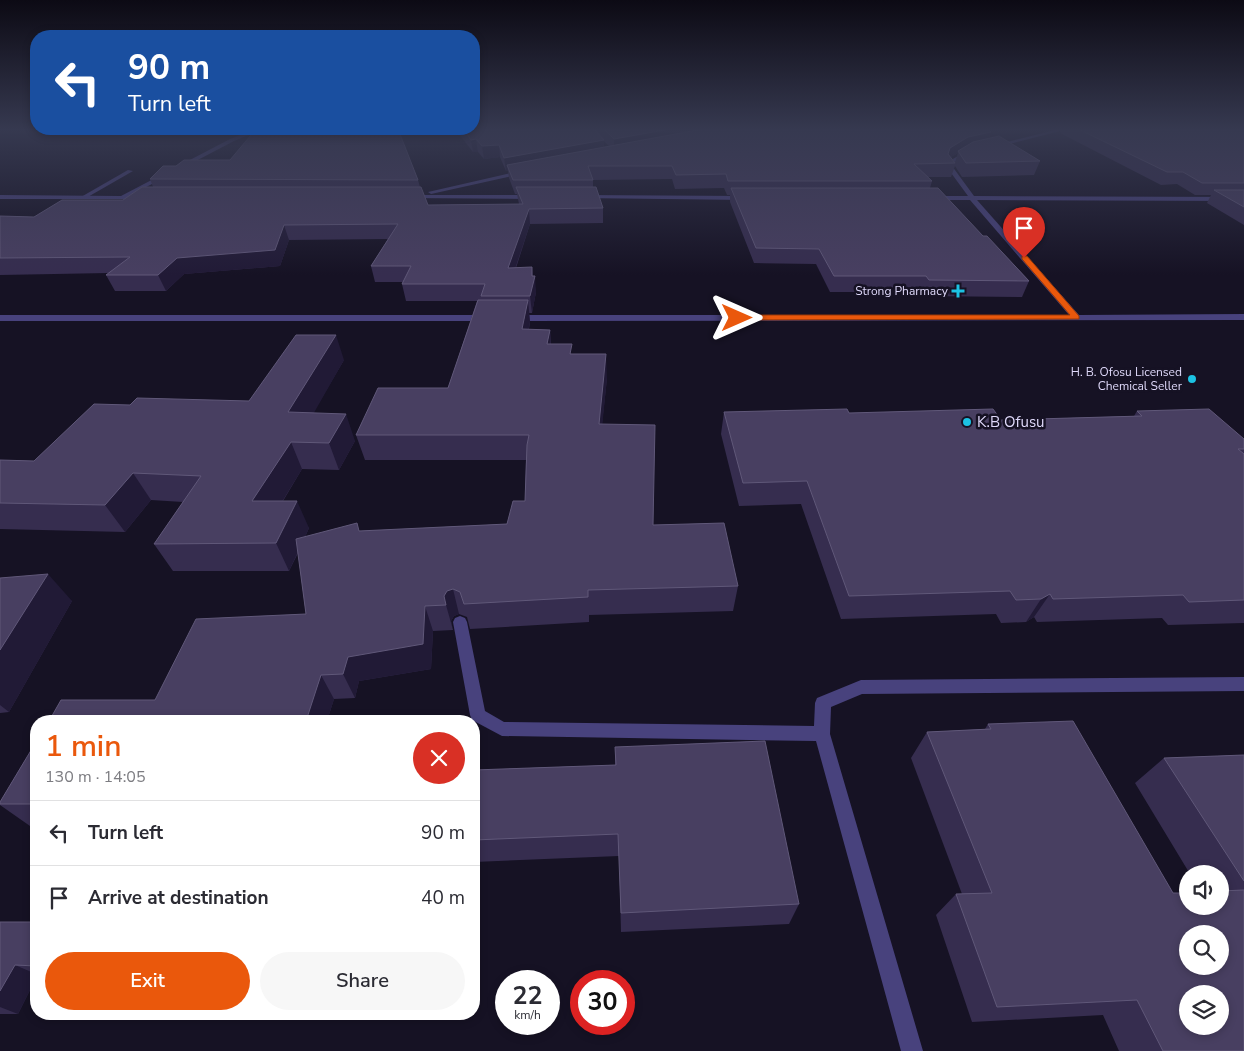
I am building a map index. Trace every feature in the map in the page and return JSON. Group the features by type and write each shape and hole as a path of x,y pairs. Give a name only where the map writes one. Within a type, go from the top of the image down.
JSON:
{"street":[{"path":"84,197 119,177"},
{"path":"122,198 162,177"},
{"path":"407,197 502,177"},
{"path":"957,177 972,198 1076,317"},
{"path":"0,197 151,198"},
{"path":"397,197 546,197"},
{"path":"575,197 754,198"},
{"path":"922,198 1244,199"},
{"path":"0,318 1244,317"},
{"path":"460,622 478,715"},
{"path":"912,1051 822,734 823,703 861,687 1244,684"},
{"path":"480,716 502,729 822,734"}],"building":[{"path":"152,177 417,177 418,180 150,179"},
{"path":"512,177 592,177 593,180 513,180"},
{"path":"727,177 928,177 932,181 728,181"},
{"path":"1192,177 1244,177 1244,183 1202,183"},
{"path":"142,187 421,187 428,205 523,204 516,187 596,187 603,208 529,209 508,268 532,267 532,276 535,276 530,296 481,296 485,284 402,284 411,266 371,266 398,224 284,225 275,250 177,258 158,275 106,275 130,257 0,258 0,216 34,217 62,200 123,200"},
{"path":"731,188 938,188 1029,281 929,280 926,276 834,276 819,249 756,248"},
{"path":"1214,190 1244,190 1244,207"},
{"path":"478,300 528,300 522,329 550,330 547,344 572,344 570,354 606,354 599,424 655,425 653,525 724,523 738,586 588,590 588,597 464,604 460,592 453,589 447,591 444,596 446,605 425,606 423,644 348,657 343,674 321,675 308,715 52,715 61,700 155,700 196,619 306,614 296,539 357,523 359,531 507,524 513,501 525,501 529,435 356,435 378,388 448,388"},
{"path":"296,335 336,335 288,412 346,414 329,443 291,442 252,501 297,501 276,543 154,544 201,476 133,473 105,505 0,503 0,460 34,461 94,404 130,405 137,398 249,401"},
{"path":"847,409 849,413 993,409 1001,420 1142,416 1137,411 1209,409 1244,439 1244,449 1238,449 1244,454 1244,600 1189,602 1183,595 1053,599 1050,594 1041,599 1016,600 1010,591 849,596 807,481 743,483 724,412"},
{"path":"48,574 0,650 0,578"},
{"path":"1073,721 1173,893 1179,893 1179,915 1229,915 1229,891 1244,890 1244,1051 1163,1051 1137,1000 997,1007 956,894 992,893 927,732 991,729 988,724"},
{"path":"765,741 799,904 621,913 618,834 480,840 480,770 616,765 615,747"},
{"path":"30,752 30,804 0,804"},
{"path":"1244,755 1244,881 1164,758"},
{"path":"0,922 30,922 30,966 15,965 0,991"}],"place":[{"name":"Strong Pharmacy","path":"958,291"},
{"name":"H. B. Ofosu Licensed Chemical Seller","path":"1192,379"},
{"name":"K.B Ofusu","path":"967,422"}],"route":[{"path":"737,318 1076,317 1024,258"}]}
